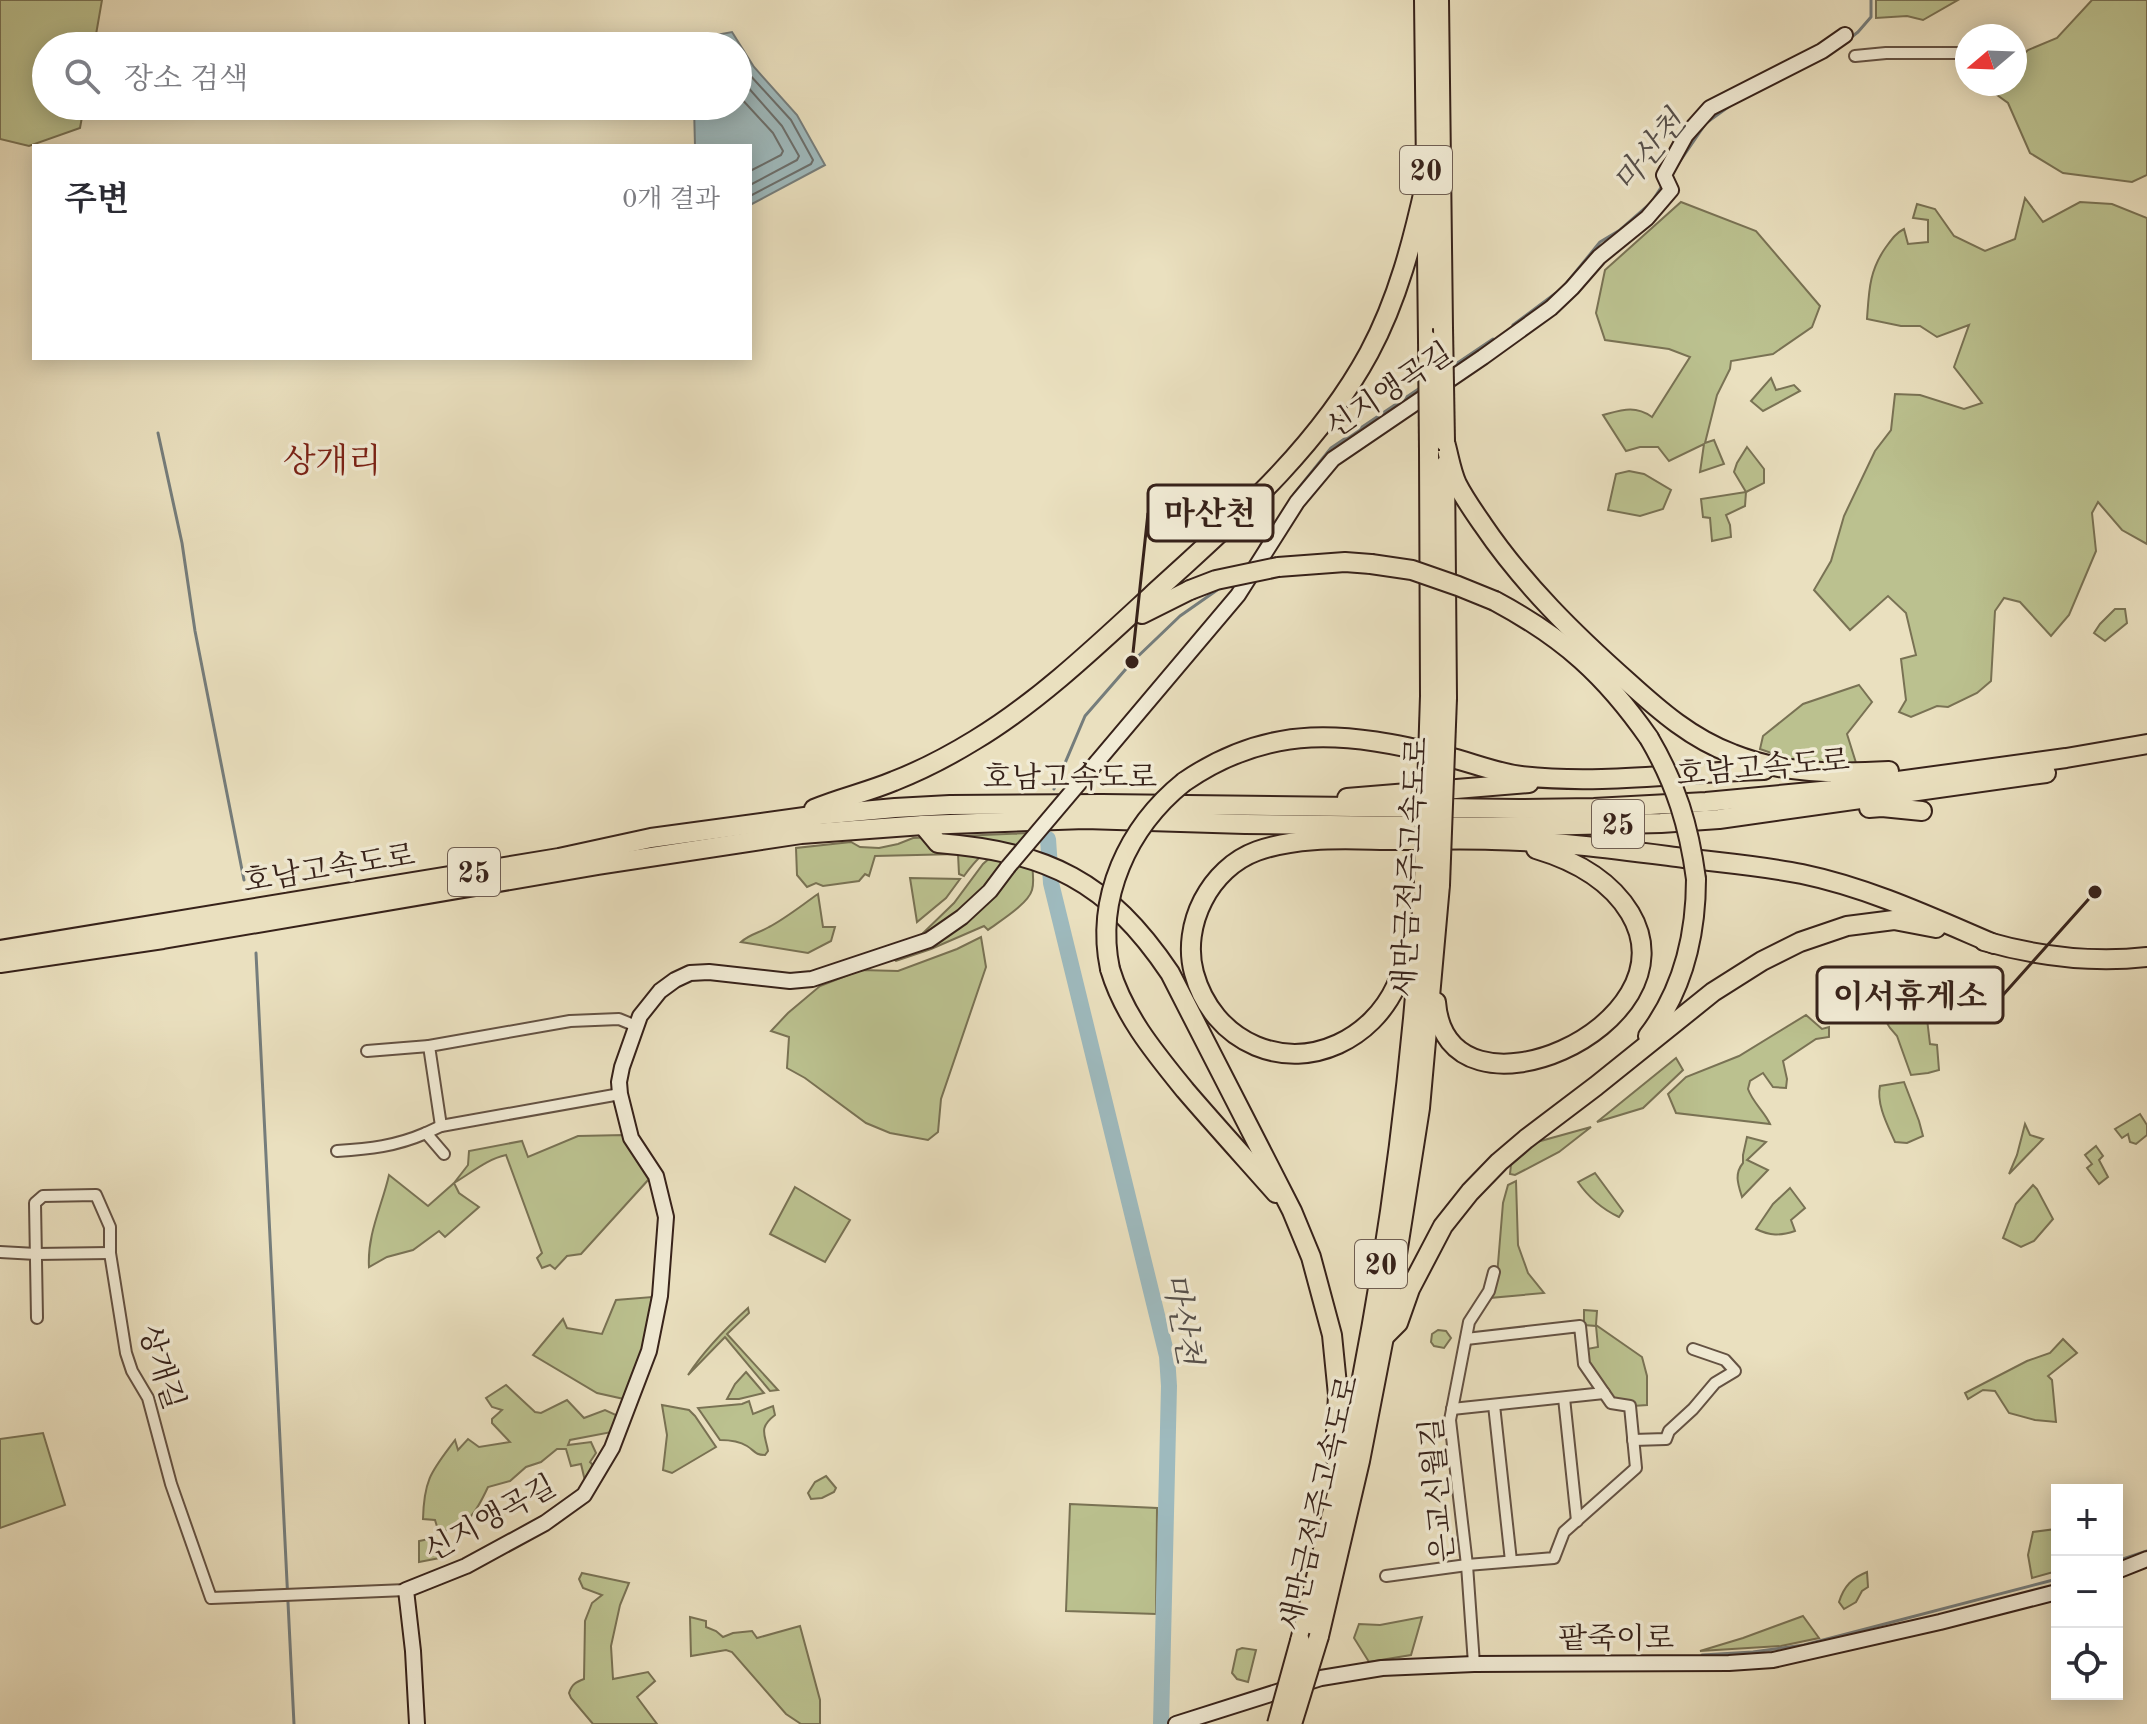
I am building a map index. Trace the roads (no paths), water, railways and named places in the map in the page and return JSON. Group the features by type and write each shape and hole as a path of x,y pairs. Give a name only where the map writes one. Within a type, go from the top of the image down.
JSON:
{"highway":[{"name":"새만금전주고속도로","path":"1424,0 1428,340 1437,447"},
{"name":"새만금전주고속도로","path":"1292,1724 1319,1636 1360,1461 1384,1337 1420,1108 1434,964 1428,795 1438,697 1437,447 1443,328 1439,0"},
{"path":"792,818 908,775 975,740 1033,698 1106,637 1239,515 1310,438 1369,353 1400,281 1426,181"},
{"path":"1437,447 1456,483 1491,536 1552,610 1665,715 1696,737 1731,754 1786,769 1819,772 1900,771 2147,733"},
{"path":"1106,637 1146,611 1216,580 1278,567 1345,562 1412,570 1495,601 1528,619 1584,661 1608,684 1662,760 1690,834 1696,879 1696,908 1687,960 1667,1008 1631,1057"},
{"path":"1292,1211 1158,1058 1126,1007 1110,969 1105,937 1110,896 1128,851 1145,824 1173,790 1217,761 1280,740 1326,736 1406,746 1518,775 1576,779"},
{"name":"호남고속도로","path":"0,963 163,939 707,848 801,834 923,825 950,814 1102,804 1564,809 1706,802 1832,790 2147,744"},
{"name":"호남고속도로","path":"0,950 544,860 651,838 792,818 895,808 950,814 1207,823 1493,827 1661,823 1719,819 1947,788 2147,756"},
{"path":"1237,806 1576,779 1786,769"},
{"path":"1719,819 1767,819 1882,807 1922,811"},
{"path":"1207,823 1315,840"},
{"path":"923,825 938,843 969,845 1006,859 1041,861 1075,878 1127,917 1150,943 1170,973 1292,1211 1311,1257 1332,1335 1338,1395 1335,1451 1340,1481"},
{"path":"1421,923 1396,987 1376,1017 1356,1035 1321,1050 1288,1053 1259,1047 1234,1034 1209,1008 1193,971 1192,934 1200,907 1214,883 1239,861 1255,852 1315,840 1495,840 1600,848 1801,874 1877,894 1994,944"},
{"path":"1434,964 1437,1016 1446,1035 1470,1057 1514,1065 1540,1060 1587,1036 1625,1000 1637,978 1643,957 1642,943 1623,901 1610,887 1566,860 1540,850 1495,840"},
{"name":"새만금전주고속도로","path":"1277,1724 1340,1481 1374,1306 1412,1034 1421,923 1432,883"},
{"path":"1384,1337 1398,1323 1410,1289 1443,1226 1499,1162 1713,992 1762,961 1800,942 1847,926 1894,920 1935,927 2025,951 2076,957 2147,957"}],"street":[{"name":"신지앵곡길","path":"211,1598 406,1590 466,1566 545,1523 584,1495 612,1448 649,1351 660,1296 666,1217 656,1176 631,1138 620,1094 622,1067 636,1026 660,991 690,973 709,972 790,981 812,979 929,940 962,917 990,891 1006,859 1097,762 1238,595 1297,502 1333,459 1551,308 1599,257 1647,218 1671,190 1664,175 1686,135 1710,108 1822,51 1845,35"},
{"path":"1855,56 1955,53"},
{"path":"367,1051 429,1046 570,1021 619,1019 636,1026"},
{"path":"429,1046 441,1126"},
{"path":"337,1151 389,1146 441,1126 620,1094"},
{"path":"426,1133 444,1154"},
{"name":"상개길","path":"36,1254 35,1203 43,1196 96,1195 110,1227 110,1253 126,1353 132,1371 148,1398 171,1484 211,1598"},
{"path":"0,1252 110,1253"},
{"path":"36,1254 37,1318"},
{"name":"은교신월길","path":"1474,1664 1467,1565 1450,1420 1469,1322 1489,1291 1494,1272"},
{"path":"1386,1576 1554,1558 1564,1532 1636,1468 1630,1406 1611,1403 1584,1364 1580,1326 1466,1339"},
{"path":"1633,1440 1666,1439 1669,1431 1715,1383 1735,1371 1725,1360 1693,1349"},
{"path":"1452,1409 1604,1393"},
{"path":"1564,1398 1577,1521"},
{"path":"1494,1405 1511,1561"},
{"path":"2123,1569 2147,1559"},
{"name":"신지앵곡길","path":"406,1590 417,1724"},
{"name":"팥죽이로","path":"1176,1724 1321,1678 1382,1668 1773,1660 2051,1594"}],"water":[{"path":"752,64 797,115 825,165 752,204 752,144 695,144 694,120 752,120"}],"waterway":[{"name":"마산천","path":"1849,39 1871,17 1871,0"},
{"name":"마산천","path":"1676,167 1706,123 1731,105"},
{"name":"마산천","path":"1565,285 1600,242 1620,230 1651,203 1662,186"},
{"name":"마산천","path":"1513,325 1556,293"},
{"name":"마산천","path":"1450,368 1493,339"},
{"name":"마산천","path":"1294,494 1331,448 1420,388"},
{"path":"158,433 182,543 195,631 244,880"},
{"name":"마산천","path":"1257,553 1266,534"},
{"name":"마산천","path":"1054,789 1085,716 1132,662 1180,616 1220,588"},
{"name":"마산천","path":"1048,839 1051,883 1167,1356 1169,1386 1161,1724"},
{"path":"256,953 294,1724"},
{"path":"2123,1559 2147,1551"},
{"path":"1702,1655 1804,1645 2051,1581"}],"place":[{"name":"마산천","path":"1132,662"},
{"name":"이서휴게소","path":"2095,892"}],"district":[{"name":"상개리","path":"332,460"}]}
